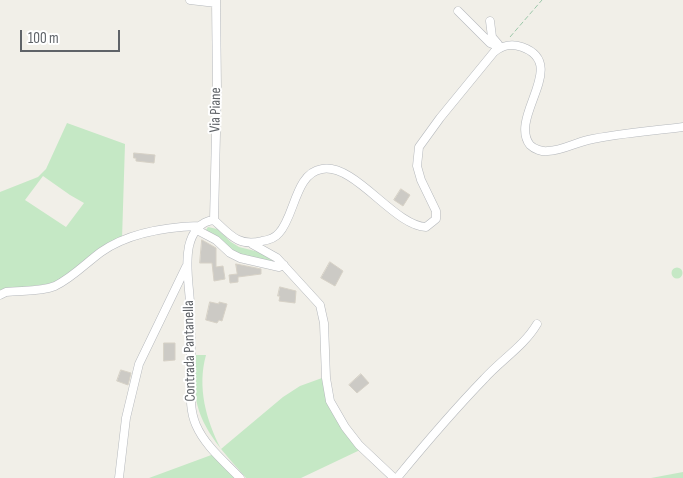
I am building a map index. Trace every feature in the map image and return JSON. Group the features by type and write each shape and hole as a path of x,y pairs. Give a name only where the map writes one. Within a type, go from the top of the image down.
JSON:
{"street":[{"path":"190,0 216,2"},
{"name":"Via Piane","path":"214,220 217,89 216,2"},
{"path":"458,11 490,43 504,46 518,45 527,48 535,54 540,64 541,74 524,128 526,139 537,150 548,152 588,140 683,127"},
{"path":"490,21 492,37 504,46"},
{"path":"252,244 269,240 279,234 303,183 311,174 320,169 330,168 340,172 418,227 426,227 432,223 436,219 436,211 421,180 417,166 419,147 494,52 504,46"},
{"path":"198,228 207,220 214,220 239,241 252,244 277,258 320,305 324,323 326,378 330,401 345,427 359,445 396,478 453,411 496,366 527,339 537,324"},
{"path":"0,295 6,292 44,289 56,285 114,244 128,238 159,230 184,226 198,228 216,240 230,253 240,258 278,267 284,265"},
{"name":"Contrada Pantanella","path":"198,228 189,247 187,265 190,302 191,406 196,425 206,442 240,478"},
{"path":"119,478 126,418 139,364 187,265"}],"path":[{"path":"504,46 511,35 542,0"}],"green space":[{"path":"67,123 125,144 122,239 55,282 14,288 0,293 0,192 38,177 46,169","holes":["43,176 84,203 66,227 25,200"]},
{"path":"208,227 217,229 239,247 259,252 273,261 272,264 232,252 206,230"},
{"path":"677,267 683,273 677,279 671,273"},
{"path":"195,355 206,355 202,379 204,403 211,427 221,448 209,432 199,411 195,394"},
{"path":"322,378 324,389 332,408 360,450 301,478 246,478 221,449 283,397 300,386"},
{"path":"214,454 237,478 149,478"},
{"path":"683,472 683,478 651,478"}],"building":[{"path":"134,153 155,155 154,163 136,161"},
{"path":"401,189 410,195 403,206 394,200"},
{"path":"202,240 216,248 216,267 223,266 225,279 214,281 212,263 200,263"},
{"path":"330,262 343,271 335,286 321,278"},
{"path":"236,264 261,269 261,274 238,277 238,282 230,283 229,275 237,274"},
{"path":"280,287 296,291 295,303 279,301"},
{"path":"210,302 227,304 222,321 219,320 217,323 206,320"},
{"path":"164,343 175,343 175,360 164,361"},
{"path":"121,370 131,373 128,385 117,381"},
{"path":"361,374 369,383 357,393 349,385"}]}
